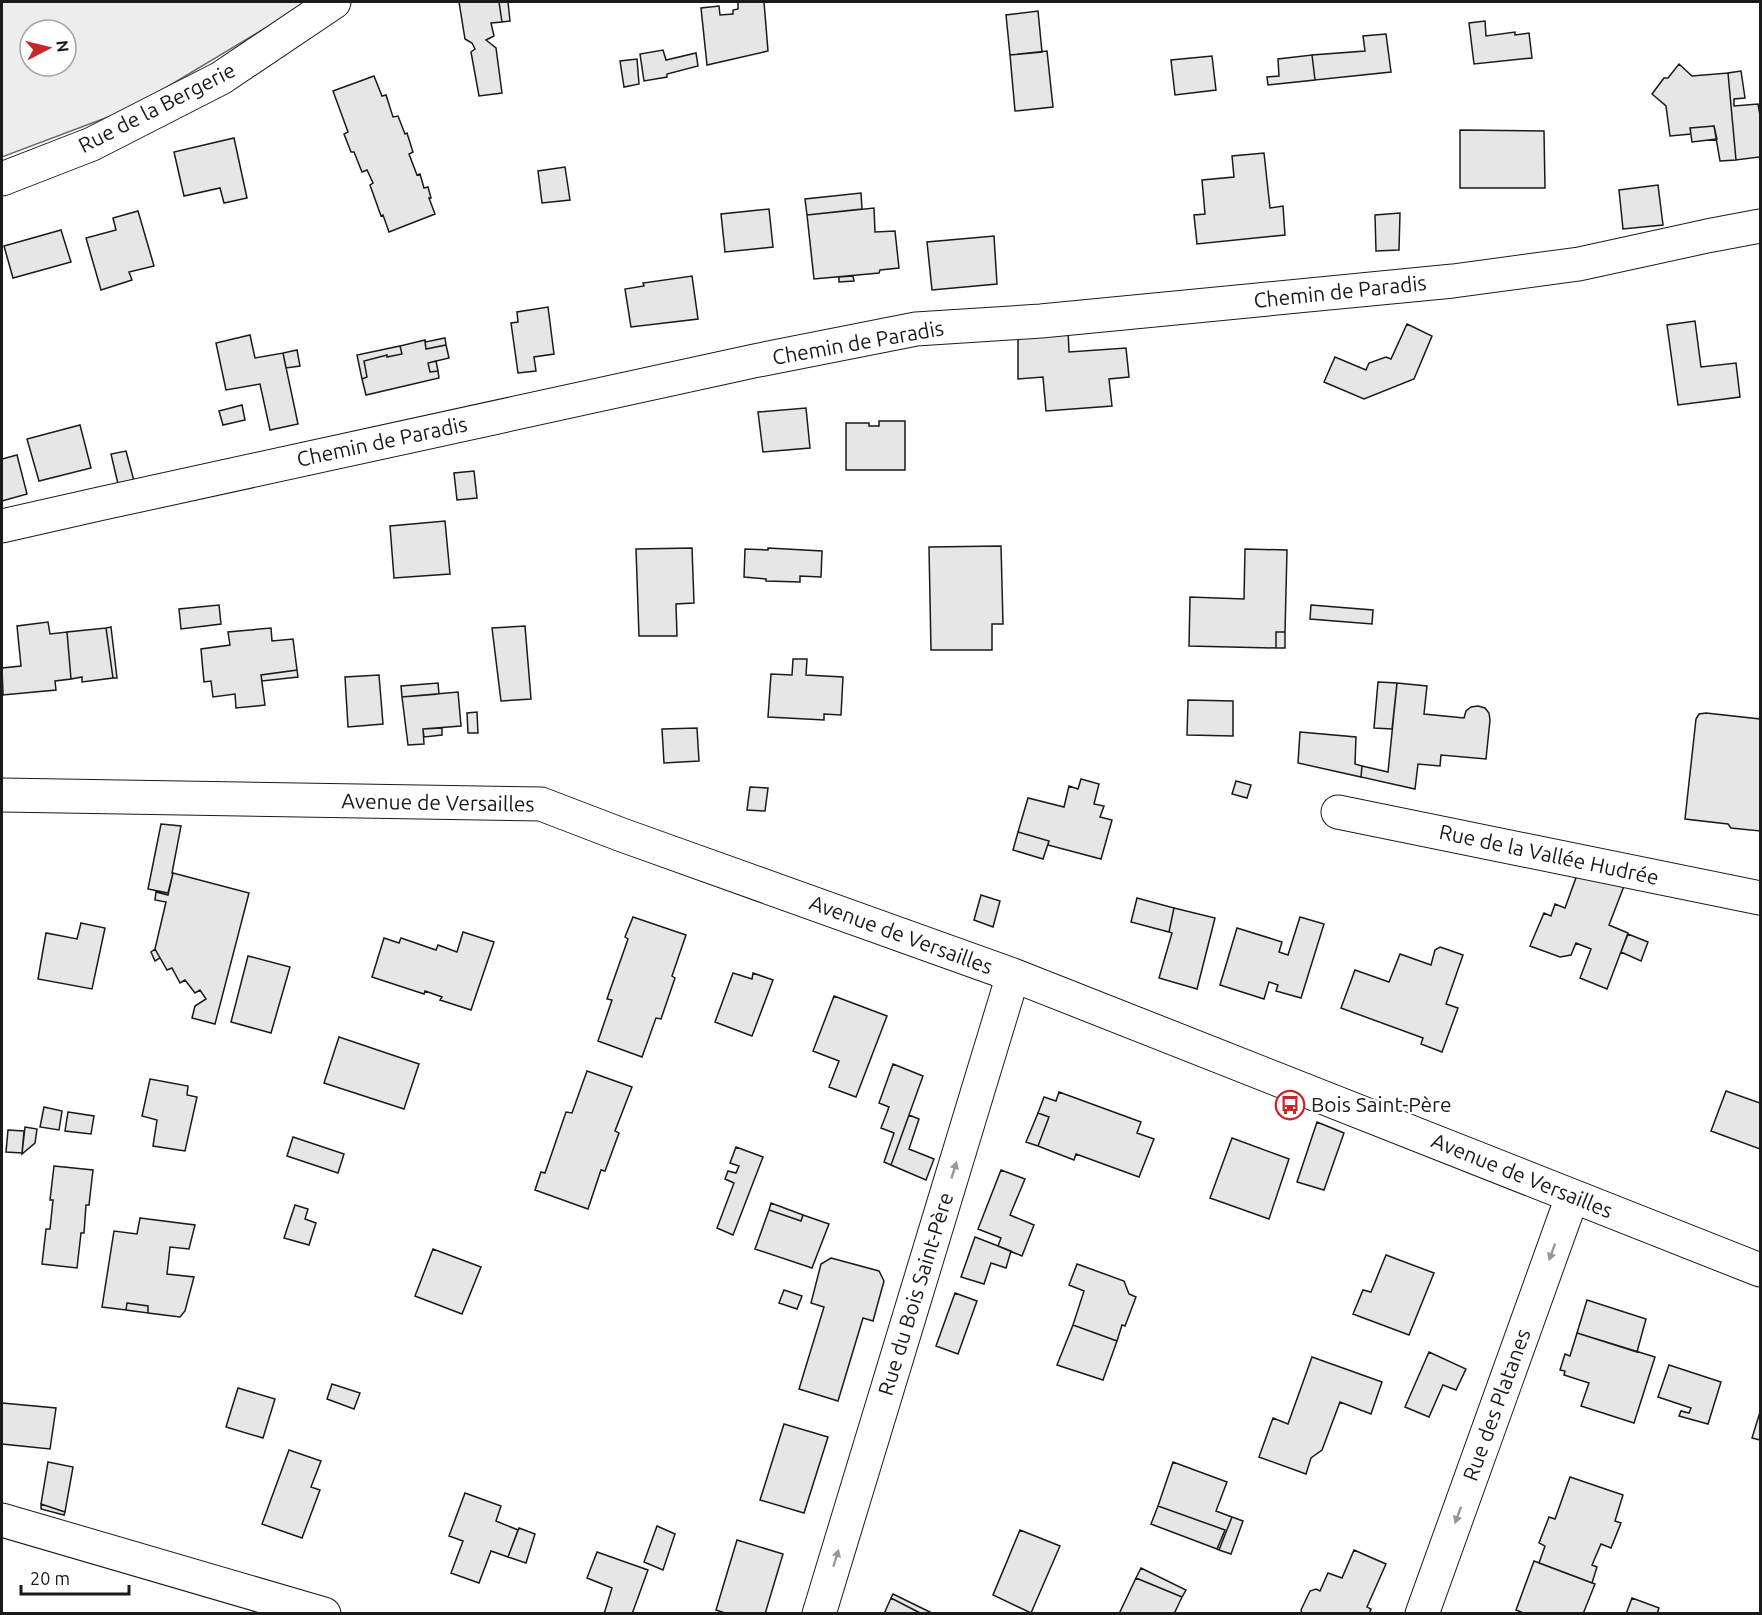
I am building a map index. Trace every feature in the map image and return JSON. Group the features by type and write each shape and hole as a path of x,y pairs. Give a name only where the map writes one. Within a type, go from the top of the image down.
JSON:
{"street":[{"name":"Rue de la Bergerie","path":"2,178 92,144 221,78 334,2"},
{"name":"Chemin de Paradis","path":"2,526 754,361 916,328 1041,321 1453,281 1579,264 1761,226"},
{"name":"Avenue de Versailles","path":"2,795 542,804 622,835 1013,975 1761,1270"},
{"name":"Rue de la Vallée Hudrée","path":"1338,812 1761,898"},
{"name":"Rue du Bois Saint-Père","path":"819,1614 1013,975"},
{"name":"Rue des Platanes","path":"1422,1614 1572,1197"},
{"path":"2,1520 324,1614"}],"shaded area":[{"path":"2,2 309,2 132,108 2,157"}],"building":[{"path":"459,2 499,2 502,22 491,23 494,36 486,40 496,48 502,93 479,96 471,52 475,49 472,43 465,39"},
{"path":"499,2 508,2 510,21 502,22"},
{"path":"738,2 764,2 768,51 707,65 701,8 719,6 720,15 733,14 733,10 738,9"},
{"path":"1038,11 1042,52 1010,55 1006,15"},
{"path":"1485,21 1486,36 1515,32 1515,35 1529,33 1532,58 1474,64 1469,23"},
{"path":"1386,34 1391,72 1315,80 1312,55 1365,51 1363,36"},
{"path":"663,50 666,60 696,53 698,66 667,74 667,77 644,81 640,54"},
{"path":"1047,51 1053,107 1015,111 1010,55"},
{"path":"1312,55 1315,80 1268,85 1267,77 1279,76 1278,59"},
{"path":"1212,56 1216,90 1175,95 1171,60"},
{"path":"637,59 639,84 624,87 620,61"},
{"path":"1679,64 1692,76 1728,73 1736,160 1720,161 1714,126 1690,128 1691,134 1670,136 1666,106 1652,94"},
{"path":"1741,71 1745,98 1734,99 1734,106 1758,104 1760,159 1759,157 1736,160 1728,73"},
{"path":"374,76 382,96 386,95 393,117 398,116 405,134 407,133 413,152 409,154 417,175 420,174 424,188 428,187 435,214 389,232 370,185 373,183 367,170 362,172 354,152 351,152 344,134 348,132 333,91"},
{"path":"1714,126 1717,139 1692,142 1690,128"},
{"path":"1460,130 1544,131 1545,188 1460,188"},
{"path":"234,138 247,198 224,203 220,188 184,196 174,152"},
{"path":"1264,153 1270,208 1283,206 1285,235 1197,244 1194,215 1205,214 1202,180 1234,177 1232,156"},
{"path":"565,167 570,200 542,203 538,171"},
{"path":"1658,185 1663,225 1623,229 1619,190"},
{"path":"861,193 862,209 807,215 805,199"},
{"path":"874,208 875,232 895,231 899,268 880,270 879,273 814,279 807,215"},
{"path":"769,209 773,247 725,252 721,214"},
{"path":"138,211 154,266 129,272 132,280 101,290 86,238 116,230 113,218"},
{"path":"1400,213 1399,250 1376,251 1375,215"},
{"path":"61,230 71,262 13,278 4,246"},
{"path":"994,236 997,284 932,290 927,242"},
{"path":"692,276 698,319 631,327 625,289 644,286 643,283"},
{"path":"853,276 854,281 839,282 839,277"},
{"path":"548,307 554,354 534,357 536,371 518,373 511,323 518,322 517,312"},
{"path":"1695,321 1701,367 1736,363 1740,397 1678,405 1667,325"},
{"path":"1407,324 1432,336 1414,379 1364,399 1324,382 1335,357 1366,370 1369,363 1386,357 1391,359"},
{"path":"1068,330 1069,352 1126,348 1129,377 1109,379 1112,406 1046,411 1043,377 1018,379 1018,335"},
{"path":"250,335 255,358 283,353 298,424 270,430 260,384 226,390 216,343"},
{"path":"445,338 446,345 426,349 425,342"},
{"path":"425,340 426,349 446,345 449,358 428,363 430,372 438,371 439,378 366,395 362,379 367,377 364,361 402,354 400,346"},
{"path":"400,346 402,354 364,361 367,377 362,379 357,355"},
{"path":"297,350 300,366 286,368 283,353"},
{"path":"436,361 438,371 430,372 428,363"},
{"path":"242,405 245,420 223,425 219,411"},
{"path":"806,408 810,448 763,452 758,412"},
{"path":"879,421 905,421 905,470 846,470 846,423 869,423 869,426 879,426"},
{"path":"80,425 91,468 39,481 27,439"},
{"path":"126,451 134,481 118,484 111,454"},
{"path":"17,455 27,494 2,501 2,459"},
{"path":"474,471 477,498 457,500 454,473"},
{"path":"445,521 450,574 394,578 390,526"},
{"path":"1001,546 1003,624 992,624 992,650 931,650 929,547"},
{"path":"692,548 694,603 676,604 677,636 639,636 636,549"},
{"path":"768,548 822,551 821,577 800,576 800,582 766,581 766,579 744,577 745,549 768,550"},
{"path":"1245,549 1287,550 1285,632 1276,632 1276,648 1189,646 1190,597 1244,599"},
{"path":"219,605 221,624 181,629 179,609"},
{"path":"1311,605 1373,610 1372,624 1310,619"},
{"path":"48,622 50,634 67,632 71,679 55,681 56,690 3,695 2,668 21,666 17,626"},
{"path":"525,626 531,699 501,701 492,628"},
{"path":"111,627 117,678 113,678 106,628"},
{"path":"106,628 113,678 82,682 82,677 71,679 67,632"},
{"path":"271,628 272,641 293,639 297,670 261,675 265,705 236,708 235,694 213,697 211,681 204,682 201,649 230,645 228,632"},
{"path":"1276,632 1285,632 1285,648 1276,648"},
{"path":"793,659 807,659 806,675 843,677 841,715 824,714 824,720 768,717 771,674 792,675"},
{"path":"297,670 298,677 262,681 261,675"},
{"path":"379,675 383,724 348,727 345,677"},
{"path":"1378,682 1397,683 1392,729 1374,728"},
{"path":"438,683 439,694 402,697 401,686"},
{"path":"1397,683 1427,686 1424,714 1464,718 1466,711 1471,707 1485,708 1490,720 1486,759 1441,755 1440,766 1418,764 1415,789 1361,777 1362,766 1388,772"},
{"path":"458,692 461,726 423,729 424,744 408,745 402,697"},
{"path":"1188,700 1233,701 1233,736 1187,735"},
{"path":"477,712 478,733 468,733 467,713"},
{"path":"1699,714 1760,719 1760,831 1731,828 1728,824 1685,819 1696,719"},
{"path":"442,728 442,735 424,737 423,729"},
{"path":"697,728 699,761 664,763 662,729"},
{"path":"1300,732 1356,737 1355,764 1362,766 1361,777 1298,763"},
{"path":"1081,779 1099,784 1094,804 1104,806 1100,817 1112,820 1101,859 1048,845 1049,841 1018,832 1028,798 1064,807 1069,786 1078,789"},
{"path":"1236,781 1251,785 1247,798 1232,794"},
{"path":"750,787 768,788 765,811 747,810"},
{"path":"161,824 181,826 168,893 148,889"},
{"path":"1018,832 1049,841 1043,859 1013,850"},
{"path":"173,873 249,893 215,1024 192,1018 195,1006 206,999 200,990 195,993 185,980 180,983 172,968 167,970 155,949 166,902 155,900 156,892 168,895"},
{"path":"1577,875 1624,886 1609,925 1628,933 1607,989 1580,978 1591,949 1576,943 1571,955 1560,957 1530,946 1544,913 1551,916 1555,904 1565,908"},
{"path":"981,895 1000,901 993,927 974,920"},
{"path":"1137,898 1174,908 1169,932 1131,922"},
{"path":"1174,908 1215,918 1197,989 1159,978 1172,933 1169,932"},
{"path":"633,917 686,935 661,1019 656,1018 642,1057 598,1041 612,1000 607,999 628,939 625,937"},
{"path":"1300,917 1324,924 1301,998 1276,991 1278,985 1269,982 1264,999 1220,985 1237,928 1282,942 1279,952 1288,955"},
{"path":"81,923 105,928 92,989 38,979 46,933 77,939"},
{"path":"463,932 494,942 471,1010 440,1000 442,997 425,991 424,994 372,977 384,938 399,943 401,938 436,950 438,945 457,952"},
{"path":"1628,934 1648,942 1641,961 1621,952"},
{"path":"1440,947 1463,955 1446,1004 1458,1008 1442,1052 1421,1044 1423,1038 1341,1008 1355,970 1389,982 1400,954 1431,965 1435,950"},
{"path":"155,949 160,958 155,961 151,952"},
{"path":"248,956 290,967 271,1033 231,1022"},
{"path":"733,973 752,979 753,973 773,980 752,1036 715,1022"},
{"path":"834,996 887,1016 856,1097 829,1087 839,1061 813,1051"},
{"path":"339,1037 419,1064 404,1109 324,1083"},
{"path":"893,1064 923,1076 891,1165 884,1162 894,1133 881,1128 889,1107 879,1103"},
{"path":"587,1071 632,1087 615,1131 619,1133 605,1171 601,1170 588,1209 535,1190 541,1172 545,1173 566,1112 572,1113"},
{"path":"150,1079 188,1086 187,1095 197,1097 185,1151 153,1146 157,1120 142,1116"},
{"path":"1726,1091 1760,1103 1760,1149 1711,1131"},
{"path":"1059,1092 1141,1122 1137,1133 1154,1139 1139,1177 1076,1154 1074,1160 1038,1146 1049,1117 1038,1113 1044,1097 1056,1101"},
{"path":"44,1107 62,1111 59,1130 40,1127"},
{"path":"68,1112 94,1116 91,1134 65,1131"},
{"path":"1038,1113 1049,1117 1038,1146 1026,1142"},
{"path":"909,1115 919,1119 909,1149 934,1159 926,1180 891,1165"},
{"path":"1317,1122 1344,1133 1324,1190 1297,1182"},
{"path":"25,1127 37,1129 35,1143 22,1154"},
{"path":"8,1130 24,1131 22,1153 6,1152"},
{"path":"293,1137 344,1154 338,1173 287,1156"},
{"path":"1232,1138 1289,1159 1269,1219 1210,1198"},
{"path":"736,1147 763,1157 733,1235 717,1228 734,1183 725,1179 728,1171 736,1173 739,1166 730,1163"},
{"path":"54,1166 93,1170 77,1268 42,1264 46,1229 50,1229 53,1200 50,1200"},
{"path":"1001,1170 1025,1179 1010,1215 1034,1225 1022,1256 998,1246 1001,1238 978,1229"},
{"path":"771,1203 803,1215 801,1221 769,1210"},
{"path":"295,1205 308,1209 305,1219 316,1223 309,1245 284,1238"},
{"path":"769,1210 801,1221 803,1215 829,1224 812,1268 755,1249"},
{"path":"140,1218 195,1225 189,1249 170,1247 167,1274 194,1277 185,1311 180,1317 148,1313 148,1306 127,1303 126,1310 102,1307 114,1231 137,1234"},
{"path":"975,1237 1011,1251 1006,1268 991,1263 984,1284 961,1277"},
{"path":"433,1249 481,1267 462,1314 415,1296"},
{"path":"1386,1255 1434,1273 1409,1335 1353,1314 1363,1290 1371,1292"},
{"path":"831,1258 879,1271 884,1281 873,1321 863,1318 838,1401 799,1389 824,1307 811,1303 821,1264"},
{"path":"1077,1264 1124,1281 1129,1294 1136,1297 1117,1341 1073,1325 1084,1291 1069,1285"},
{"path":"784,1290 802,1296 797,1309 779,1303"},
{"path":"955,1293 977,1301 958,1354 936,1346"},
{"path":"1587,1300 1646,1319 1637,1352 1577,1333"},
{"path":"127,1303 148,1306 148,1313 126,1310"},
{"path":"1073,1325 1117,1341 1103,1380 1057,1365"},
{"path":"1577,1333 1655,1357 1634,1423 1581,1406 1589,1383 1564,1375 1565,1371 1560,1370 1565,1354 1570,1356"},
{"path":"1429,1352 1466,1369 1456,1390 1443,1385 1429,1417 1405,1407"},
{"path":"1312,1357 1382,1382 1371,1414 1340,1402 1322,1450 1311,1458 1306,1474 1259,1457 1273,1418 1288,1424"},
{"path":"1669,1365 1721,1382 1708,1424 1679,1416 1681,1411 1689,1413 1691,1408 1658,1397"},
{"path":"332,1384 360,1393 354,1409 327,1399"},
{"path":"238,1388 275,1399 263,1438 226,1427"},
{"path":"2,1403 56,1408 50,1449 2,1444"},
{"path":"1760,1412 1760,1440 1752,1438"},
{"path":"784,1424 828,1437 804,1513 760,1500"},
{"path":"289,1450 321,1461 311,1487 320,1490 302,1538 262,1524"},
{"path":"48,1462 73,1467 65,1512 41,1504"},
{"path":"1173,1462 1227,1482 1216,1511 1232,1517 1219,1550 1217,1549 1225,1530 1158,1506"},
{"path":"1570,1477 1623,1495 1615,1521 1621,1523 1611,1548 1601,1544 1592,1565 1597,1567 1592,1583 1539,1563 1545,1546 1539,1543 1549,1517 1555,1519"},
{"path":"465,1493 501,1506 496,1521 518,1530 508,1557 491,1551 479,1583 451,1573 463,1541 449,1536"},
{"path":"41,1504 65,1512 64,1515 41,1509"},
{"path":"1158,1506 1225,1530 1217,1549 1151,1524"},
{"path":"1232,1517 1243,1521 1231,1554 1219,1550"},
{"path":"657,1526 675,1534 663,1570 644,1562"},
{"path":"519,1528 535,1534 526,1563 508,1557"},
{"path":"1020,1530 1060,1546 1031,1613 993,1595"},
{"path":"737,1540 783,1554 765,1614 728,1614 716,1610"},
{"path":"1354,1550 1386,1564 1367,1607 1371,1609 1369,1614 1302,1614 1301,1610 1310,1591 1316,1589 1320,1591 1328,1573 1342,1578"},
{"path":"597,1552 648,1570 632,1614 604,1614 612,1588 587,1578"},
{"path":"1534,1561 1595,1584 1583,1614 1526,1614 1516,1610"},
{"path":"1141,1568 1186,1590 1182,1597 1136,1578"},
{"path":"1136,1578 1182,1597 1174,1614 1119,1614"},
{"path":"893,1594 934,1614 922,1614 891,1598"},
{"path":"891,1598 922,1614 884,1614"},
{"path":"1632,1598 1659,1608 1657,1614 1626,1614"}],"place":[{"name":"Bois Saint-Père","path":"1290,1105"}]}
